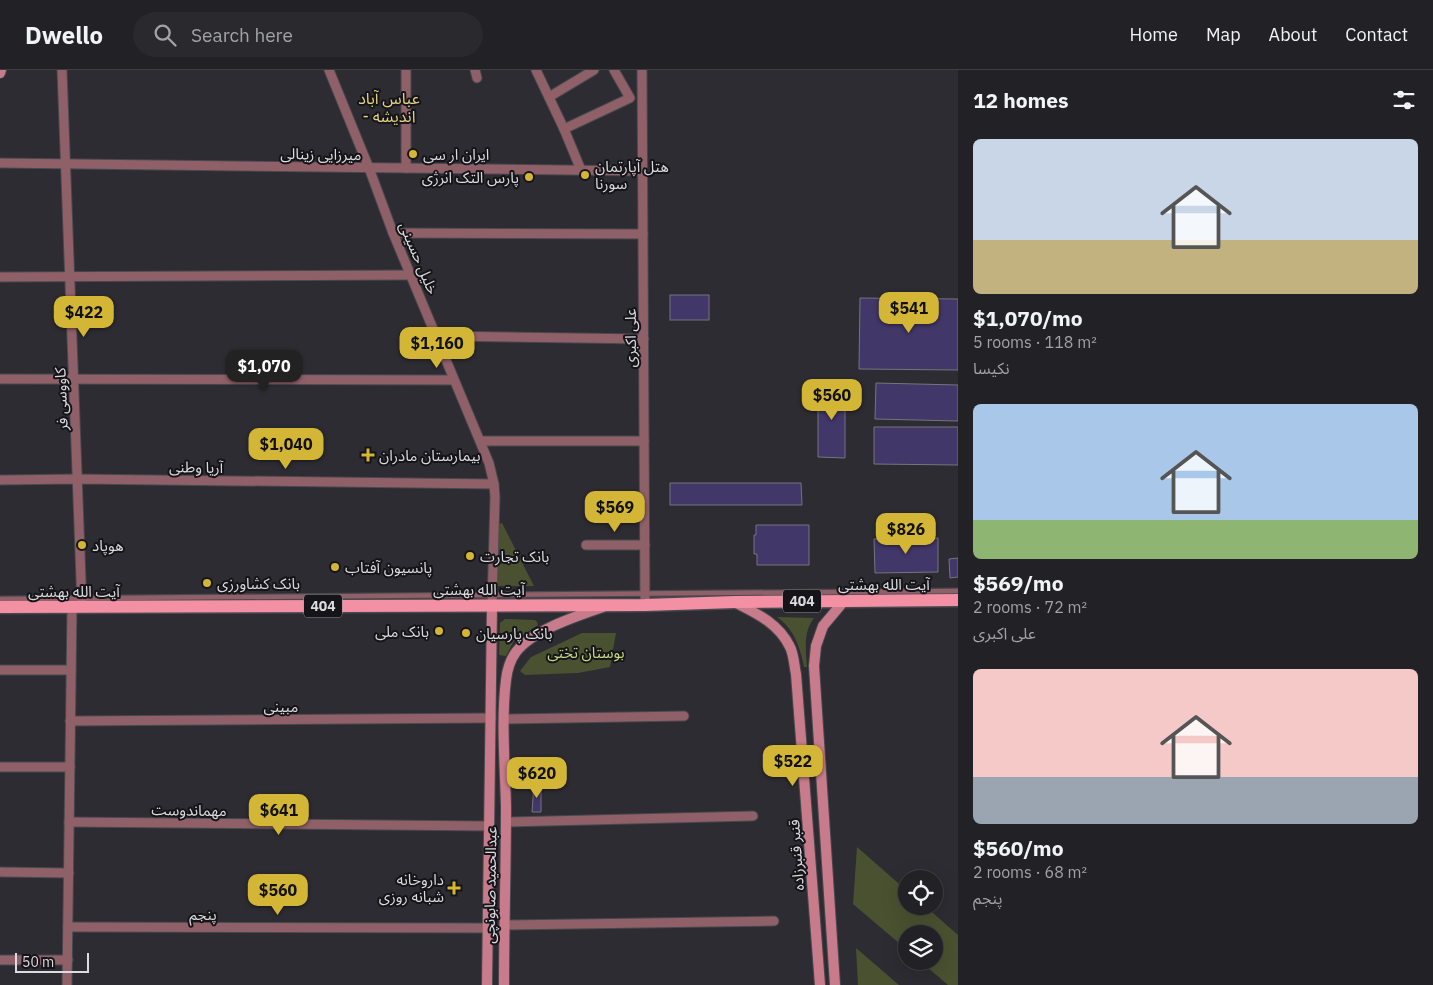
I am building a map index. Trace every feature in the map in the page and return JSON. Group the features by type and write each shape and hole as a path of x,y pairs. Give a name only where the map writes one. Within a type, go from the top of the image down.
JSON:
{"main road":[{"name":"آیت الله بهشتی","path":"0,608 78,604 492,600 609,605 645,600 735,602 958,600"},
{"name":"عبدالحمید صابونچی","path":"487,985 492,600"},
{"name":"قنبر قنبرزاده","path":"834,985 814,666 816,646 823,626 844,601"},
{"name":"قنبر قنبرزاده","path":"735,602 762,616 778,628 790,648 792,656 797,683 820,985"},
{"name":"عبدالحمید صابونچی","path":"504,985 506,822 504,719 508,670 520,648 530,640 549,629 609,605"},
{"path":"491,718 504,719"}],"street":[{"name":"کاووسی فر","path":"62,70 77,479 78,604 71,670 68,985"},
{"name":"خلیل حسینی","path":"329,70 393,233 489,463 494,484 495,513 492,600"},
{"path":"406,70 406,168"},
{"path":"536,70 581,170"},
{"path":"549,97 594,70"},
{"path":"564,129 630,98 614,70"},
{"name":"علی‌ اکبری","path":"642,70 645,600"},
{"name":"میرزایی زینالی","path":"0,163 642,171"},
{"path":"393,233 643,234"},
{"path":"0,277 411,275"},
{"path":"436,336 644,339"},
{"path":"0,379 454,380"},
{"path":"481,441 644,441"},
{"name":"آریا وطنی","path":"0,480 77,479 494,484"},
{"path":"586,544 645,545"},
{"path":"0,670 71,670"},
{"path":"504,719 684,716"},
{"name":"مبینی","path":"70,721 491,718"},
{"path":"0,767 70,767"},
{"path":"506,822 752,816"},
{"name":"مهماندوست","path":"69,822 488,826"},
{"path":"0,872 69,873"},
{"path":"504,924 774,921"},
{"name":"پنجم","path":"68,928 488,928"},
{"path":"0,960 68,960"}],"lane":[{"path":"492,600 645,600 958,591"},
{"path":"0,599 78,604"}],"green space":[{"path":"502,523 534,586 497,586 498,524"},
{"path":"777,617 814,618 810,623 807,635 807,667 804,667 792,633"},
{"path":"505,619 535,620 538,625 514,641 506,656 499,655 500,623"},
{"name":"بوستان تختی","path":"582,633 616,633 610,667 578,673 525,675 520,671 531,657"},
{"path":"857,847 898,883 898,915 935,915 958,935 958,985 948,985 930,970 943,970 943,925 898,925 898,942 853,904"},
{"path":"856,948 899,985 858,985"}],"building":[{"path":"670,295 709,295 709,320 670,320"},
{"path":"860,298 958,299 958,370 859,369"},
{"path":"876,383 958,385 958,421 875,419"},
{"path":"818,384 845,384 845,458 818,457"},
{"path":"874,427 958,427 958,465 874,464"},
{"path":"670,483 801,483 802,505 670,505"},
{"path":"756,525 809,525 809,565 757,565 757,554 754,554"},
{"path":"938,538 938,572 875,573 874,539"},
{"path":"958,558 958,577 950,578 949,559"},
{"path":"534,784 541,784 541,812 532,812"}],"place":[{"name":"ایران ار سی","path":"413,154"},
{"name":"هتل آپارتمان سورنا","path":"585,175"},
{"name":"پارس التک انرژی","path":"529,177"},
{"name":"بیمارستان مادران","path":"368,455"},
{"name":"هوپاد","path":"82,545"},
{"name":"بانک تجارت","path":"470,556"},
{"name":"پانسیون آفتاب","path":"335,567"},
{"name":"بانک کشاورزی","path":"207,583"},
{"name":"بانک ملی","path":"439,631"},
{"name":"بانک پارسیان","path":"466,633"},
{"name":"داروخانه شبانه روزی","path":"454,888"}],"district":[{"name":"عباس آباد - اندیشه","path":"389,107"}]}
